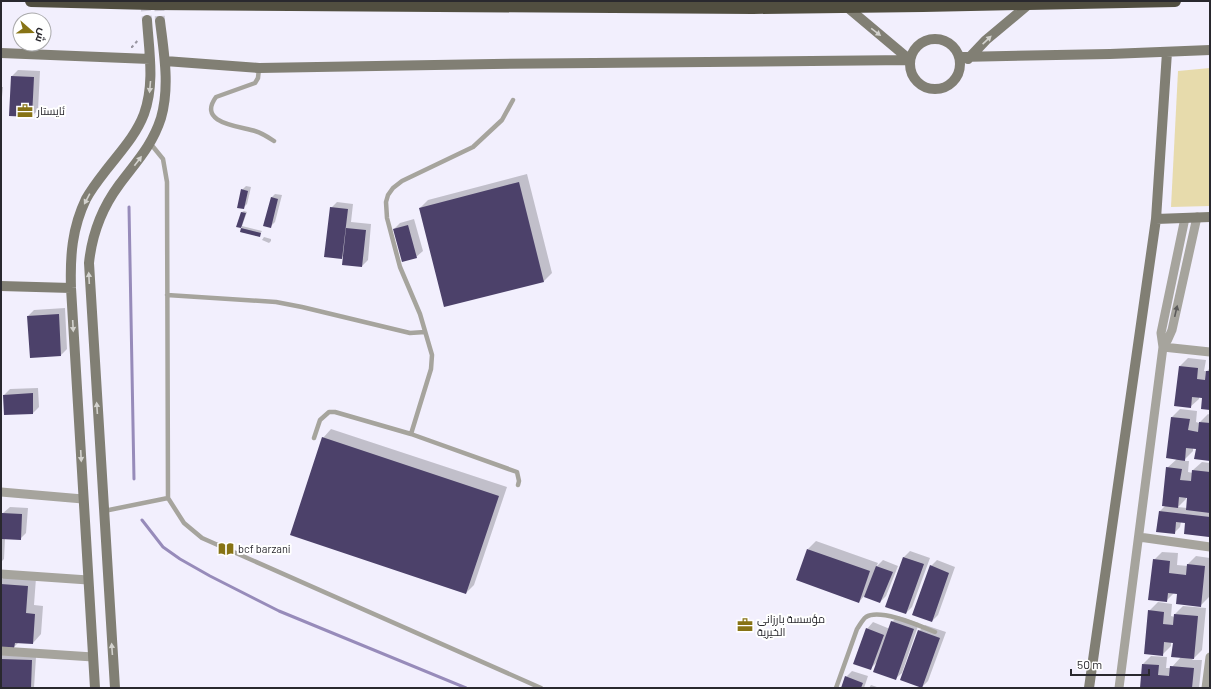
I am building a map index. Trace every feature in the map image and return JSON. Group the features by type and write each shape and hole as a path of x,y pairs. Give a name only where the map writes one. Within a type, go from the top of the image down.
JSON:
{"highway":[{"path":"32,1 159,4 753,8 1175,1"}],"street":[{"path":"960,68 986,40 1029,4"},
{"path":"846,7 910,60"},
{"path":"95,688 70,288 70,262 72,242 87,198 101,176 127,144 137,129 144,113 149,95 151,77 146,20"},
{"path":"115,688 89,275 90,257 93,239 101,216 119,185 144,153 161,118 165,99 166,80 160,21"},
{"path":"931,39 947,41 958,52 959,57 960,68 957,76 952,83 944,88 935,90 927,88 919,84 913,78 910,69 912,53 917,46 924,42 931,39"},
{"path":"959,57 1210,50"},
{"path":"1089,688 1156,219 1167,52"},
{"path":"1,53 150,59"},
{"path":"165,60 259,68 910,60"},
{"path":"1162,347 1172,330 1197,217"},
{"path":"1156,219 1210,217"},
{"path":"1119,688 1162,347 1161,333 1185,218"},
{"path":"1180,243 1191,244"},
{"path":"1,286 70,288"},
{"path":"1162,347 1210,352"},
{"path":"1,492 83,498"},
{"path":"1139,537 1210,547"},
{"path":"1,574 88,580"},
{"path":"1,651 93,657"},
{"path":"1206,688 1210,657"}],"lane":[{"path":"259,68 258,78 255,83 216,97 210,108 216,120 263,134 274,141"},
{"path":"411,434 431,369 432,355 420,314 400,267 387,218 386,202 388,194 402,181 473,147 502,120 513,100"},
{"path":"150,143 163,159 167,182 168,498 184,523 202,538 541,688"},
{"path":"167,295 276,302 410,333 425,332"},
{"path":"314,438 320,420 329,412 335,412 411,434 517,472 519,481 518,485"},
{"path":"104,512 168,498"},
{"path":"836,688 858,629 861,622 866,617 874,614 895,617 935,632"}],"path":[{"path":"125,47 132,47 139,39 139,33"}],"shaded area":[{"path":"1210,68 1210,206 1171,207 1178,71"}],"building":[{"path":"11,76 34,77 32,117 9,116"},
{"path":"519,182 544,282 444,307 419,208"},
{"path":"241,189 248,191 244,209 237,208"},
{"path":"271,197 278,199 271,228 263,226"},
{"path":"330,207 348,209 342,259 324,257"},
{"path":"241,212 246,213 241,228 236,227"},
{"path":"408,225 417,258 402,262 393,229"},
{"path":"241,228 261,233 260,237 240,232"},
{"path":"346,228 366,230 362,267 342,265"},
{"path":"59,314 61,356 30,358 27,316"},
{"path":"1179,366 1198,368 1197,379 1205,380 1206,371 1210,371 1210,410 1201,409 1202,398 1192,397 1191,408 1174,406"},
{"path":"33,393 33,414 4,415 3,395"},
{"path":"1171,417 1190,419 1188,430 1198,432 1199,422 1210,423 1210,461 1194,459 1196,449 1186,448 1185,461 1166,458"},
{"path":"322,437 499,496 466,594 290,535"},
{"path":"1166,467 1182,469 1180,480 1191,481 1192,470 1210,472 1210,513 1186,510 1187,498 1179,497 1178,508 1162,506"},
{"path":"1159,511 1210,517 1209,537 1184,534 1185,523 1176,522 1175,534 1156,532"},
{"path":"2,513 22,514 21,540 1,539"},
{"path":"807,549 870,571 859,603 796,580"},
{"path":"903,557 924,564 906,614 885,607"},
{"path":"1153,559 1170,561 1169,573 1186,575 1187,564 1205,566 1201,607 1176,604 1177,594 1168,593 1167,602 1148,600"},
{"path":"930,565 949,573 932,622 912,615"},
{"path":"876,566 893,572 880,603 864,597"},
{"path":"1,584 28,586 26,613 35,614 33,644 15,643 14,648 1,647"},
{"path":"1148,610 1164,612 1163,624 1173,625 1174,614 1198,616 1194,659 1171,657 1173,643 1164,642 1163,656 1144,654"},
{"path":"891,621 914,629 896,680 873,672"},
{"path":"866,628 884,635 871,670 853,664"},
{"path":"918,630 940,638 922,688 900,680"},
{"path":"1,659 32,660 31,688 1,688"},
{"path":"1142,664 1159,665 1158,675 1169,676 1170,666 1194,668 1192,688 1140,688"},
{"path":"845,676 863,683 861,688 841,688"}],"waterway":[{"path":"129,207 134,479"},
{"path":"142,520 163,547 180,559 210,576 279,611 466,688"}],"tunnel":[{"path":"145,1 147,20"},
{"path":"159,1 160,21"}],"place":[{"name":"ئایستار","path":"25,111"},
{"name":"bcf barzani","path":"226,549"},
{"name":"مؤسسة بارزانی الخیریة","path":"745,625"}]}
